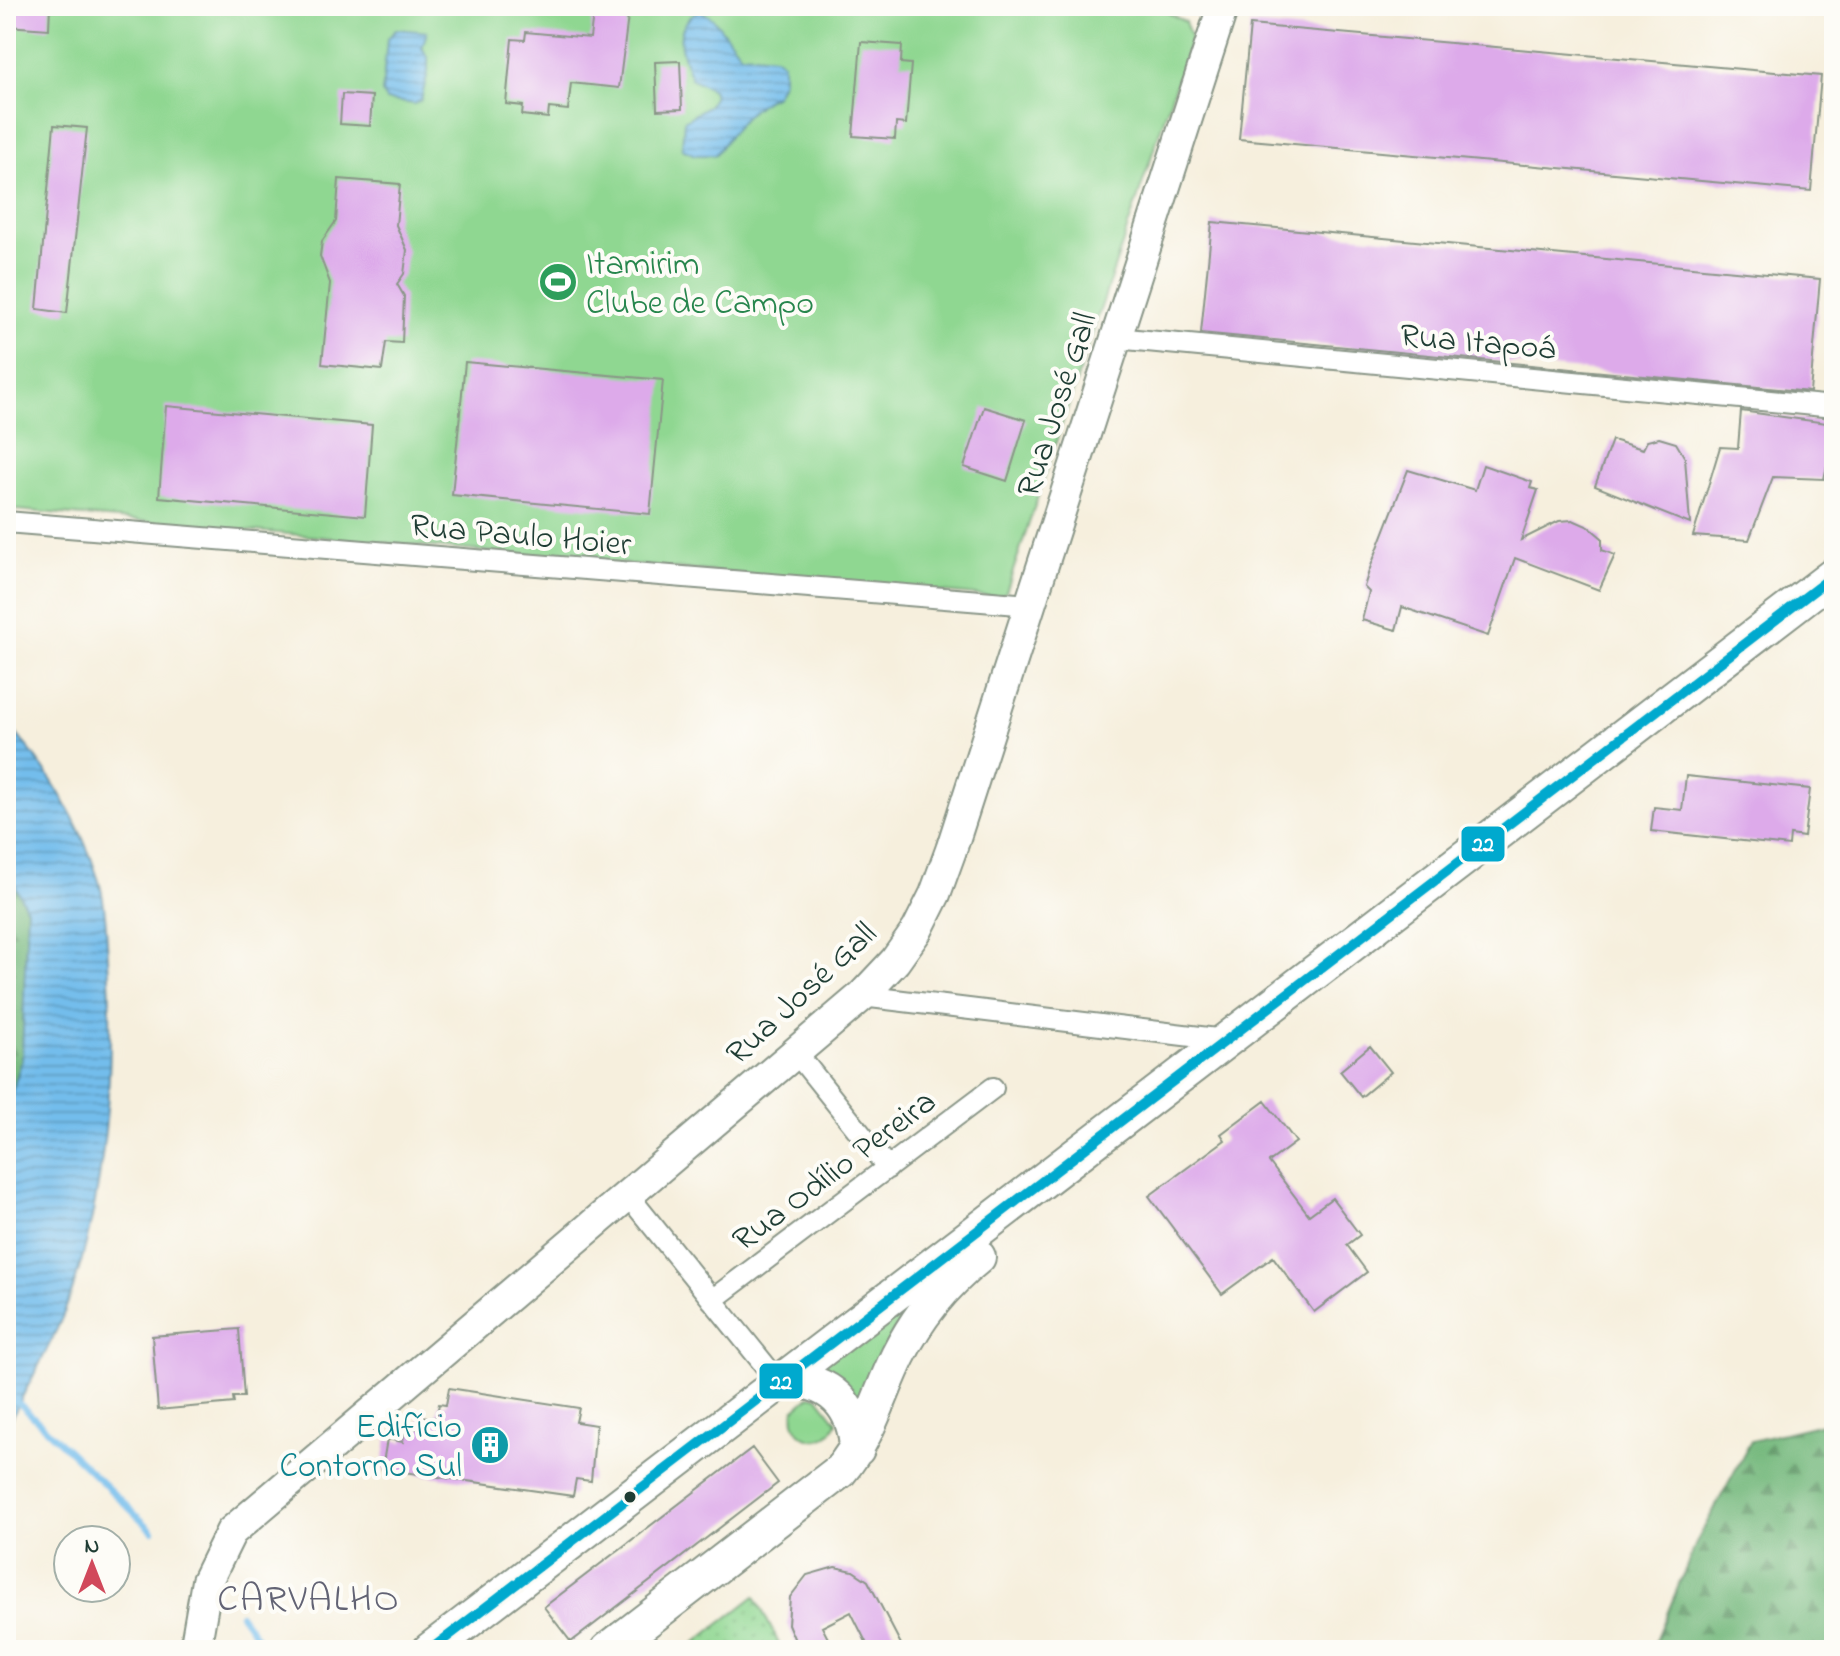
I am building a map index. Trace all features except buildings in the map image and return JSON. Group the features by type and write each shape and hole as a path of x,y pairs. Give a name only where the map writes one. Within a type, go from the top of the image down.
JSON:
{"main road":[{"name":"Rua José Gall","path":"195,1650 207,1581 231,1532 627,1194 797,1054 862,996 895,961 935,894 1223,6"},
{"path":"430,1650 470,1634 783,1382 1834,575"},
{"path":"624,1643 826,1484 857,1449 915,1326 931,1302 956,1275 1834,598"},
{"path":"783,1382 812,1381 838,1397 851,1416 857,1449"}],"street":[{"name":"Rua Itapoá","path":"1116,338 1834,407"},
{"name":"Rua Paulo Hoier","path":"6,522 1030,605"},
{"path":"862,996 1225,1040"},
{"path":"797,1054 888,1168"},
{"name":"Rua Odílio Pereira","path":"712,1300 993,1088"},
{"path":"627,1194 783,1382"}],"green space":[{"name":"Itamirim Clube de Campo","path":"6,6 1156,6 1185,22 1191,38 1006,592 997,597 6,509"},
{"path":"6,869 27,909 22,1060 6,1111"},
{"path":"931,1280 892,1337 864,1401 858,1401 840,1378 812,1367"},
{"path":"810,1396 817,1396 837,1422 825,1437 817,1439 803,1435 794,1421 794,1410"},
{"path":"1834,1421 1834,1650 1652,1650 1697,1541 1751,1441"},
{"path":"755,1596 782,1650 686,1650"}],"water":[{"path":"700,10 713,19 741,54 775,57 783,63 783,80 776,95 749,113 715,155 695,155 682,149 684,121 709,105 714,96 712,90 691,78 681,49 680,40 685,24"},
{"path":"396,29 427,32 422,48 428,57 428,72 421,100 415,104 386,100 382,93 387,40"},
{"path":"6,723 35,756 61,795 98,878 106,927 110,1043 99,1178 80,1265 61,1321 6,1431 6,1111 22,1060 27,909 6,869"}],"waterway":[{"path":"6,1391 153,1531"},
{"path":"240,1614 266,1650"}],"transit line":[{"name":"22","path":"430,1650 1834,575"}],"place":[{"name":"Itamirim Clube de Campo","path":"558,282"},
{"name":"Edifício Contorno Sul","path":"490,1445"}],"district":[{"name":"CARVALHO","path":"309,1597"}]}
